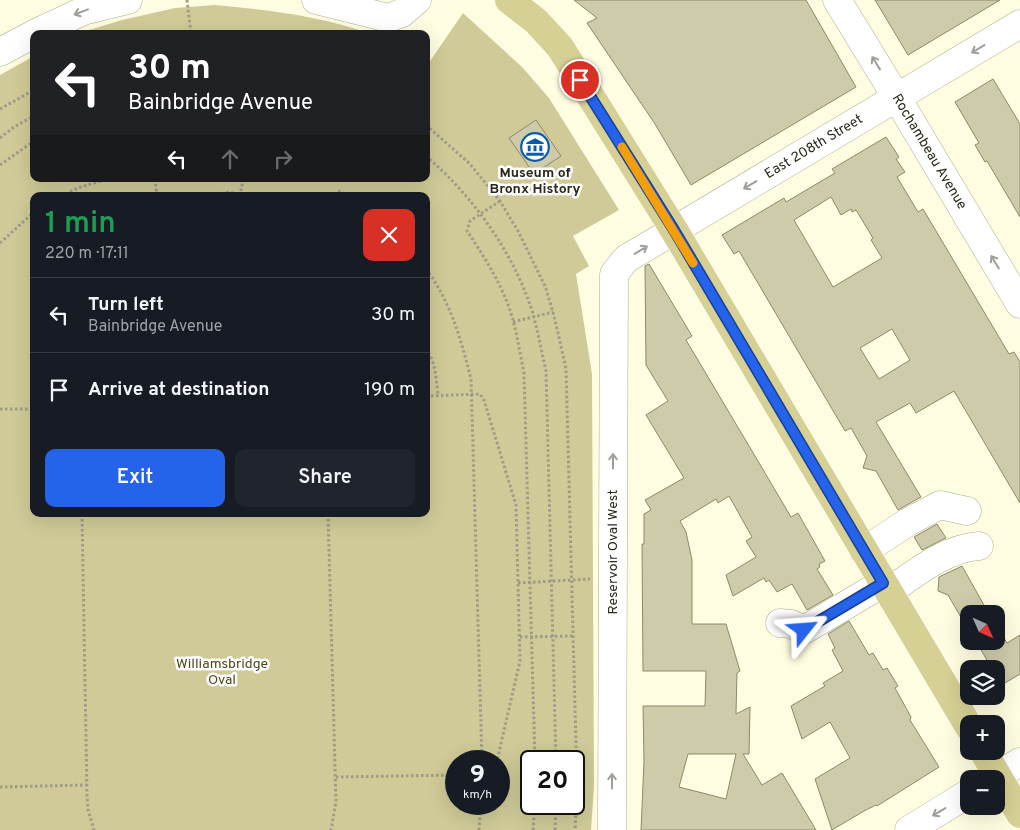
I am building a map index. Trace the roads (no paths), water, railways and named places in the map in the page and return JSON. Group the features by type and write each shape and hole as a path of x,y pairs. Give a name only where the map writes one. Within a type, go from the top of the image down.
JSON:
{"main road":[{"path":"509,0 536,21 560,47 674,230 962,715"},
{"path":"992,760 1001,770"},
{"path":"1005,777 1020,814"}],"street":[{"path":"43,30 83,11 128,0"},
{"path":"316,0 388,18 402,13 417,0"},
{"name":"Rochambeau Avenue","path":"837,0 1020,304"},
{"name":"East 208th Street","path":"614,274 626,259 1020,24"},
{"path":"0,52 30,36"},
{"name":"Reservoir Oval West","path":"612,830 614,274"},
{"path":"864,551 908,522 940,505 967,511"},
{"path":"780,623 791,624 804,630 955,551 965,547 979,546"},
{"path":"909,830 960,799"}],"place":[{"name":"Museum of Bronx History","path":"535,147"}],"park label":[{"name":"Williamsbridge Oval","path":"222,672"}]}
